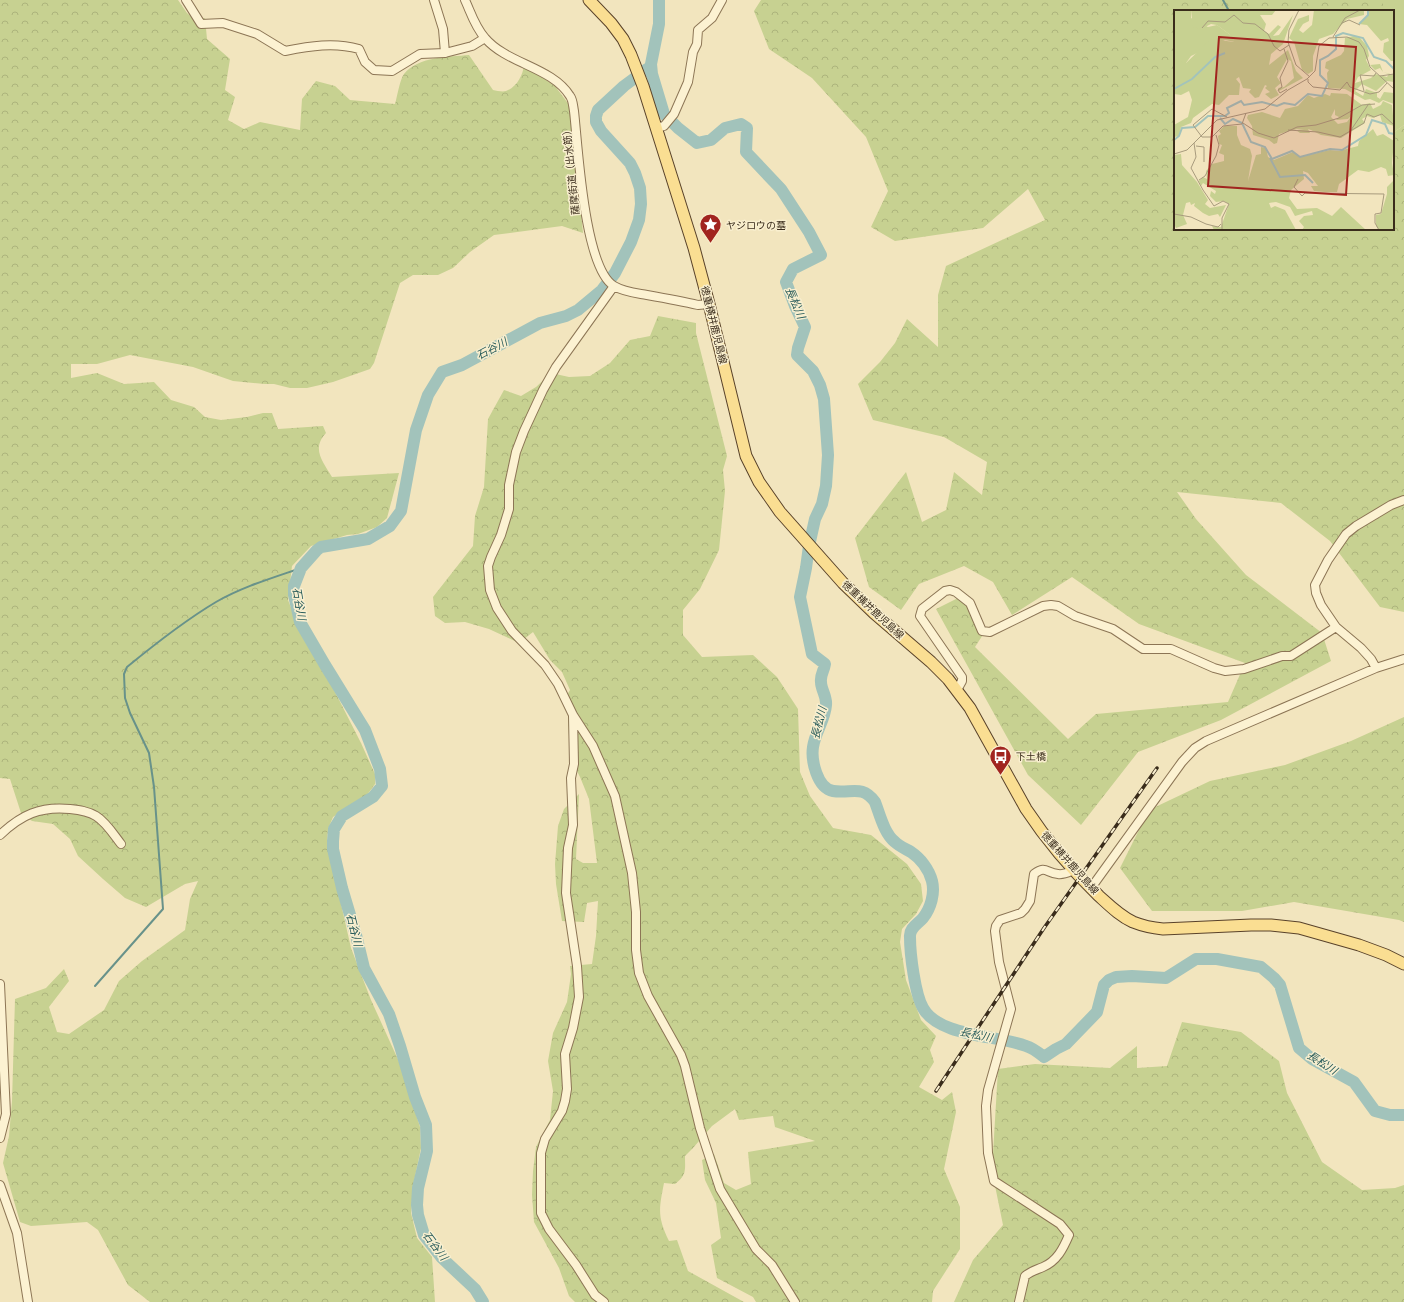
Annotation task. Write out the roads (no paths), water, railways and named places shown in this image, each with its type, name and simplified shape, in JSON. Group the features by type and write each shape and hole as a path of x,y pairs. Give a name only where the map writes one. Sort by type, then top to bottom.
{"main road":[{"name":"徳重横井鹿児島線","path":"589,0 612,23 623,39 643,86 664,123 746,456 759,482 780,512 843,583 874,613 948,678 970,708 1035,824 1091,888 1116,912 1132,922 1148,927 1163,929 1271,925 1299,928 1359,944 1404,964"}],"street":[{"path":"186,0 201,24 222,22 257,34 285,50 327,44 348,46 359,49 365,62 374,70 392,71 420,54 445,53 472,46 485,38"},
{"path":"434,0 442,29 445,53"},
{"name":"薩摩街道（出水筋）","path":"465,0 474,22 485,38 496,48 562,85 571,97 574,111 586,219 593,247 606,278 614,286 626,291 698,304 709,304"},
{"path":"664,123 674,114 688,82 693,52 697,44 698,30 712,18 722,0"},
{"path":"614,286 556,367 543,390 524,431 516,452 509,485 509,509 501,535 488,566 490,590 497,608 512,630 545,665 558,684 573,715 593,746 615,796 632,873 636,912 636,950 639,973 648,996 681,1055 700,1128 720,1189 756,1249 772,1265 795,1302"},
{"path":"1376,668 1371,659 1361,648 1336,627 1321,605 1315,585 1328,560 1346,534 1356,526 1391,505 1404,500"},
{"path":"957,690 962,681 962,677 920,616 922,608 945,591 950,590 956,592 970,603 982,631 990,632 1043,606 1051,604 1058,606 1075,616 1113,629 1143,649 1171,649 1225,671 1244,669 1282,656 1291,656 1336,627"},
{"path":"1091,888 1182,762 1195,748 1206,741 1376,668 1404,659"},
{"path":"573,715 574,764 571,778 573,825 568,848 566,893 577,966 579,997 573,1028 565,1054 567,1089 565,1101 562,1111 545,1139 541,1153 541,1213 549,1229 576,1265 595,1295 604,1302"},
{"path":"0,834 12,824 38,810 56,808 82,810 96,816 104,823 121,844"},
{"path":"1019,1302 1025,1276 1030,1271 1053,1261 1063,1250 1070,1235 1060,1224 994,1181 988,1153 986,1106 988,1090 1011,1009 999,962 995,932 996,926 1000,920 1021,913 1025,909 1030,901 1034,874 1039,870 1043,869 1060,874 1074,870"},
{"path":"0,984 6,1114 0,1138"},
{"path":"0,1185 17,1233 28,1302"}],"waterway":[{"name":"長松川","path":"659,0 659,24 651,64 652,74 664,114 678,128 697,143 711,140 725,128 741,124 747,128 746,152 781,189 809,232 821,255 793,269 786,282 805,327 797,355 813,371 820,385 824,399 828,455 826,486 822,504 815,519 800,597 812,654 825,664 821,680 826,705 824,716 814,742 813,759 816,773 827,789 839,792 861,791 870,796 875,802 883,824 891,838 898,845 918,857 929,872 933,886 932,900 926,914 912,929 910,934 914,974 920,1002 923,1008 931,1018 942,1025 970,1034 1014,1042 1033,1049 1044,1057 1066,1044 1097,1012 1104,985 1109,980 1116,977 1132,976 1166,978 1196,959 1217,959 1261,967 1280,985 1299,1048 1312,1059 1354,1082 1375,1111 1390,1115 1404,1115"},
{"path":"1223,0 1228,10"},
{"name":"石谷川","path":"483,1302 475,1289 442,1258 424,1235 418,1215 418,1188 427,1151 426,1125 415,1097 389,1014 364,968 333,849 334,829 342,816 373,797 382,786 380,769 365,730 300,622 294,595 294,586 301,568 321,547 368,539 390,526 401,511 416,430 428,395 442,372 462,365 540,323 566,316 578,310 602,290 615,273 631,242 639,220 641,204 640,188 630,163 601,131 596,122 596,116 598,110 624,86 647,69"},
{"path":"95,986 163,909 154,787 149,753 130,713 125,698 124,674 127,667 170,633 216,602 247,587 301,568"}],"railway":[{"path":"936,1091 1044,928 1157,768"}],"place":[{"name":"ヤジロウの墓","path":"711,244"},
{"name":"下土橋","path":"1001,776"}]}
